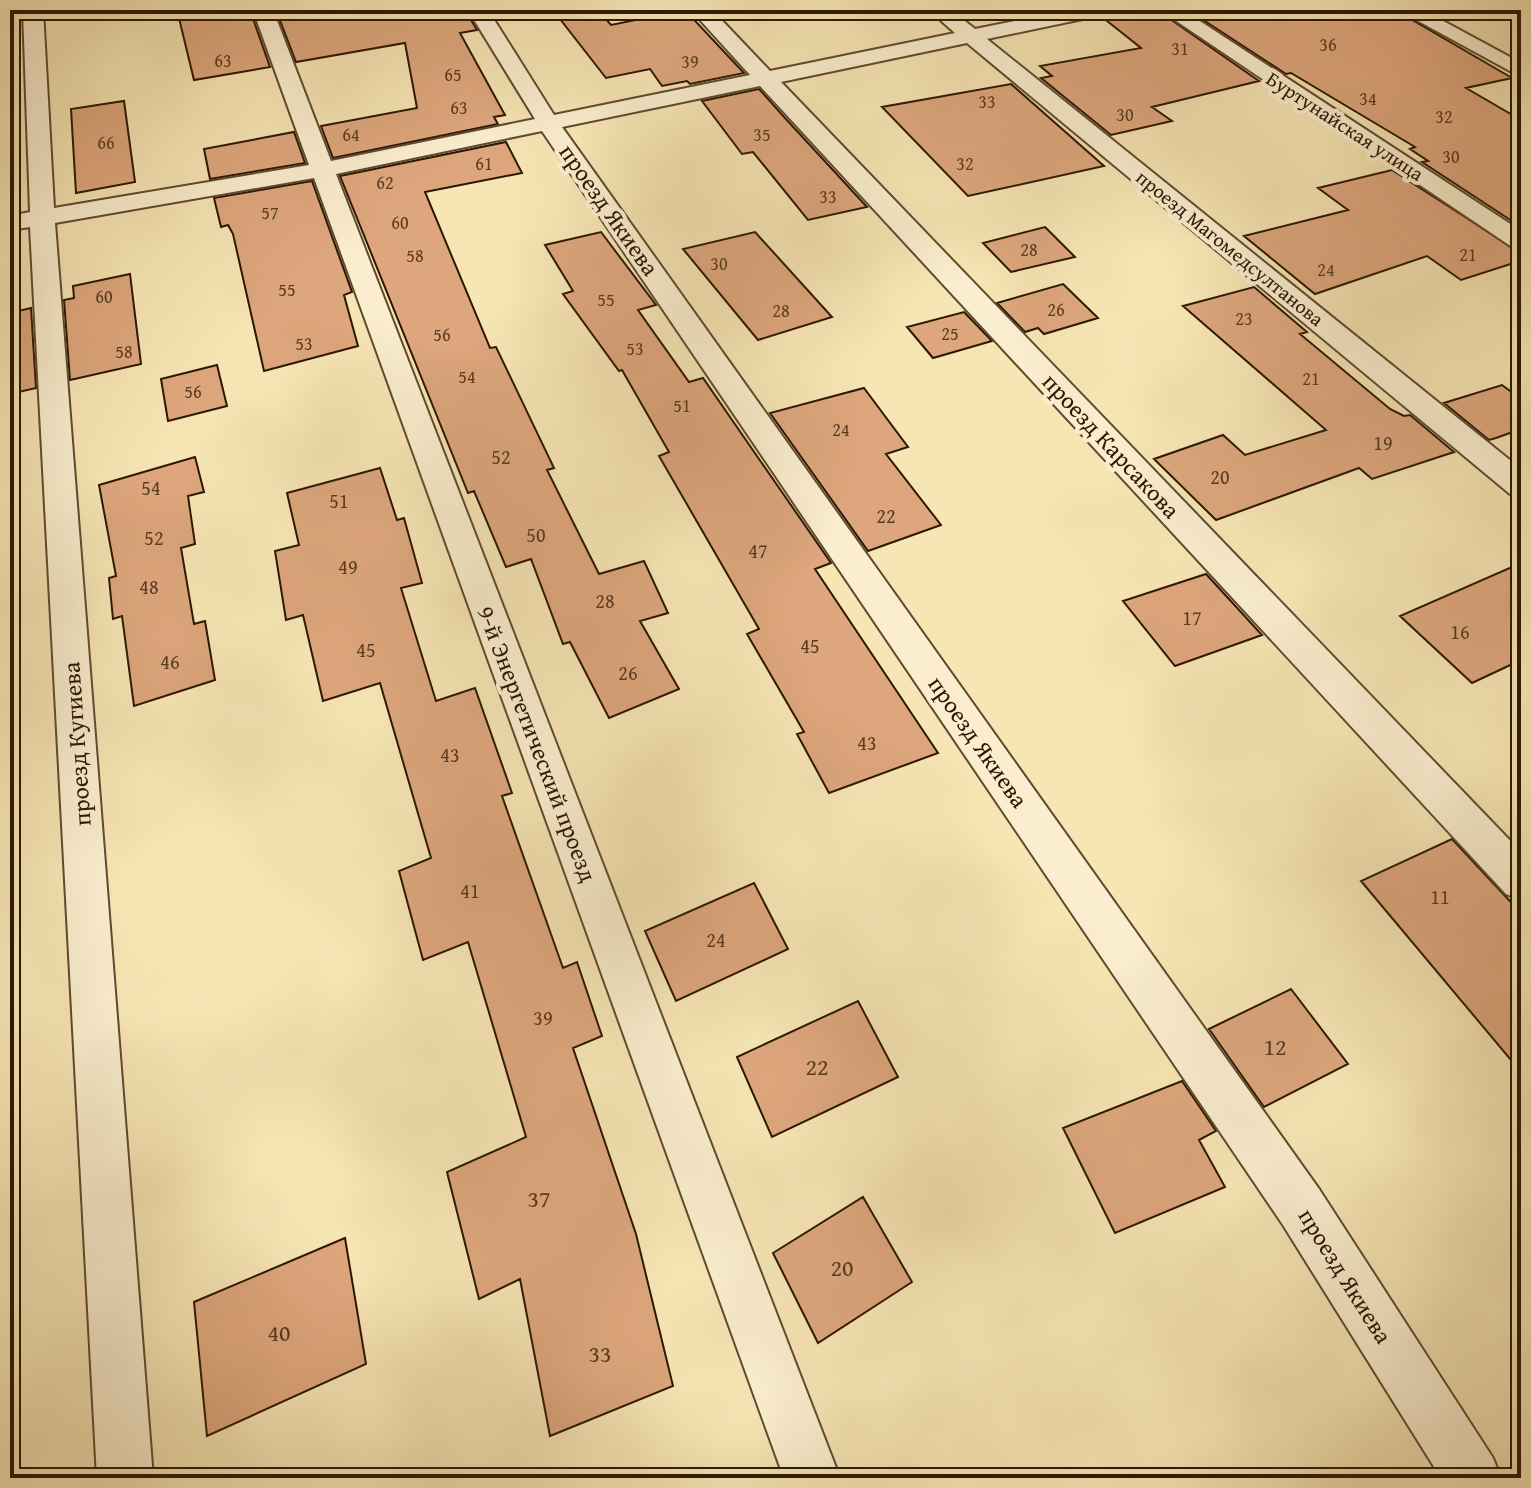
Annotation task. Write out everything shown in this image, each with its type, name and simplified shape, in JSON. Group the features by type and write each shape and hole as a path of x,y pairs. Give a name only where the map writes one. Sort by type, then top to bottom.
{"street":[{"name":"проезд Кугиева","path":"33,10 26,220 125,1478"},
{"name":"9-й Энергетический проезд","path":"263,10 812,1478"},
{"name":"проезд Якиева","path":"478,10 548,123 1301,1207 1473,1478"},
{"name":"проезд Карсакова","path":"701,10 1521,881"},
{"name":"проезд Магомедсултанова","path":"939,10 1521,486"},
{"path":"26,220 321,170 1097,10"},
{"name":"Буртунайская улица","path":"1170,10 1521,242"},
{"path":"1408,10 1521,71"}],"building":[{"path":"205,10 250,10 270,67 194,80 178,14"},
{"path":"276,10 465,10 477,30 460,33 505,115 494,117 498,124 333,158 321,126 417,108 405,43 296,62"},
{"path":"553,10 598,10 611,25 685,10 744,73 690,84 687,81 662,86 650,69 606,78"},
{"path":"1110,10 1157,10 1259,81 1152,107 1172,121 1111,135 1041,78 1052,76 1040,66 1141,48 1102,17"},
{"path":"1188,10 1395,10 1512,78 1466,88 1521,120 1521,227 1422,162 1428,161 1410,149 1415,147 1291,73 1286,74"},
{"path":"1011,84 1104,166 968,196 882,107"},
{"path":"759,89 867,207 808,220 753,152 742,154 702,101"},
{"path":"124,101 135,182 76,193 71,109"},
{"path":"294,132 305,163 210,179 204,149"},
{"path":"506,142 522,173 425,192 490,348 496,347 554,468 547,470 599,574 644,561 668,613 640,621 679,689 609,718 570,642 563,644 531,559 506,567 474,491 468,493 340,176"},
{"path":"1392,170 1521,253 1520,261 1461,280 1427,256 1315,294 1244,236 1348,210 1318,188"},
{"path":"312,181 352,292 344,295 358,346 264,371 233,234 228,225 221,227 214,198"},
{"path":"1045,227 1075,257 1011,272 983,243"},
{"path":"601,232 656,305 638,310 689,382 703,378 831,563 815,569 938,753 829,793 797,734 804,732 747,634 759,629 659,456 669,452 622,370 619,371 563,294 573,291 545,245"},
{"path":"755,232 832,317 758,340 683,249"},
{"path":"130,274 141,364 70,380 64,300 74,298 73,286"},
{"path":"1063,284 1098,318 1044,334 1038,328 1025,332 997,303"},
{"path":"1254,287 1307,332 1300,334 1390,409 1404,416 1410,415 1454,452 1372,479 1359,468 1216,520 1154,459 1223,435 1245,455 1326,430 1183,306"},
{"path":"31,308 36,388 10,394 10,313"},
{"path":"964,312 992,341 933,358 907,327"},
{"path":"217,365 227,406 168,421 161,379"},
{"path":"1502,385 1521,399 1521,429 1496,438 1489,440 1444,403"},
{"path":"864,388 908,447 886,454 941,525 868,551 770,413"},
{"path":"195,457 204,492 188,496 195,544 181,548 194,624 205,621 215,680 134,706 122,616 113,619 109,578 116,576 99,485"},
{"path":"380,468 397,520 404,518 422,583 401,588 436,701 475,688 512,793 502,796 563,968 577,962 602,1036 573,1048 636,1234 673,1386 550,1436 520,1279 479,1299 447,1172 526,1137 468,942 423,960 399,871 431,858 380,683 323,701 303,615 286,620 275,551 299,545 287,493"},
{"path":"1521,563 1521,660 1472,683 1400,616"},
{"path":"1206,574 1262,635 1175,666 1123,601"},
{"path":"1452,839 1521,913 1521,1072 1361,881"},
{"path":"754,883 788,949 676,1001 645,931"},
{"path":"1291,989 1348,1064 1264,1107 1209,1029"},
{"path":"858,1001 898,1077 772,1137 737,1057"},
{"path":"1182,1081 1216,1131 1199,1140 1225,1187 1115,1233 1063,1128"},
{"path":"863,1197 912,1282 818,1343 773,1253"},
{"path":"345,1238 366,1364 207,1436 194,1302"}]}
